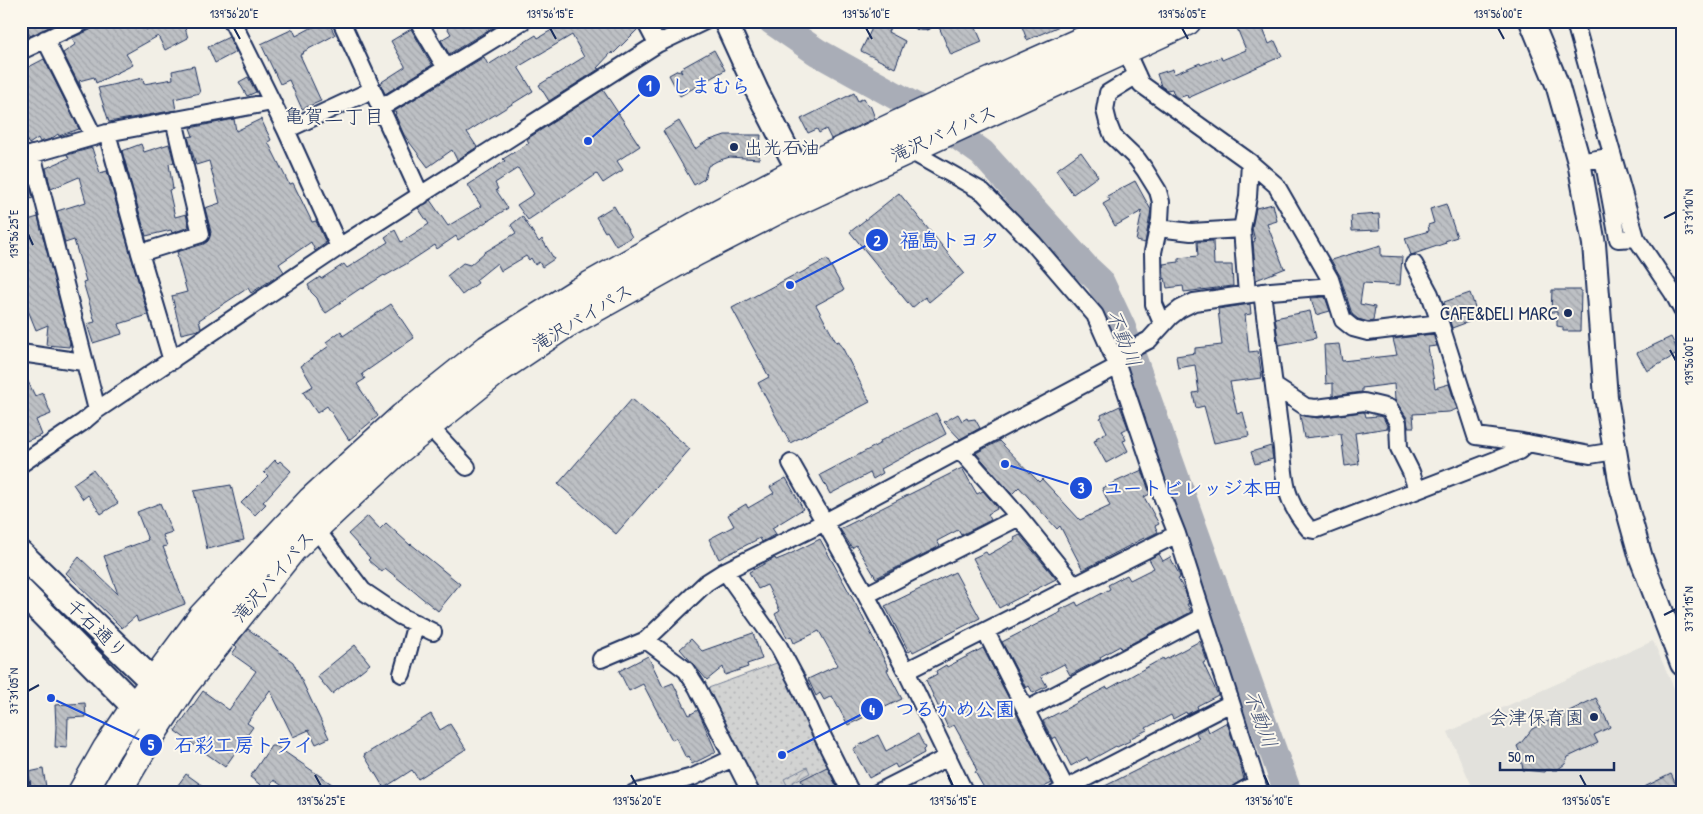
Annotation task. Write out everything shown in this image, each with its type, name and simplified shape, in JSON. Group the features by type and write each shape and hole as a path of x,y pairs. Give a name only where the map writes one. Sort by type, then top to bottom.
{"highway":[{"name":"滝沢バイパス","path":"910,138 970,91 1128,21"},
{"name":"滝沢バイパス","path":"82,793 107,749 136,706 203,616 311,501 436,389 488,349 579,292 707,220 910,138 985,114 1187,21"},
{"name":"滝沢バイパス","path":"116,793 173,701 292,549 399,449 497,370 564,325 695,252 804,182"}],"main road":[{"name":"千石通り","path":"21,554 173,701"},
{"name":"千石通り","path":"21,591 136,706 155,728"}],"street":[{"path":"21,51 85,21"},
{"path":"232,21 286,130 339,247"},
{"path":"341,21 421,196"},
{"path":"418,21 446,68"},
{"path":"381,108 523,21"},
{"path":"645,21 657,44"},
{"path":"21,464 83,422 97,410 339,247 657,44 705,21"},
{"path":"725,21 757,91 804,182"},
{"path":"1132,21 1127,48 1141,84 1250,162 1276,185 1332,286 1343,320 1353,328 1368,332 1440,323"},
{"path":"1530,21 1557,84 1579,162 1594,244 1606,397 1621,486 1641,558 1682,664"},
{"path":"1573,21 1636,238 1673,293 1682,310"},
{"path":"45,39 101,135 140,253 172,361"},
{"path":"1137,75 1108,93 1105,110 1113,136 1137,159 1158,191 1161,202 1153,252 1154,304 1162,324"},
{"path":"286,130 372,90"},
{"path":"97,410 27,156 101,135 272,102"},
{"path":"140,253 201,234 174,120"},
{"path":"910,138 983,192 1027,236 1095,314 1118,360 1158,486 1177,534 1232,702 1258,788 1239,793"},
{"path":"1579,162 1603,158 1618,239 1636,238"},
{"path":"1250,162 1248,197 1242,229 1274,386 1283,474 1292,506 1309,528 1314,530 1518,451 1528,443"},
{"path":"1158,228 1191,232 1242,229"},
{"path":"1414,264 1430,294 1476,436 1528,443 1590,455 1615,451"},
{"path":"601,658 646,640 706,583 725,571 825,522 960,450 1118,360 1149,340 1162,324 1180,309 1194,302 1255,293 1332,286"},
{"path":"21,353 83,362"},
{"path":"1274,386 1306,407 1316,408 1364,402 1389,408 1398,423 1399,448 1411,472 1417,490"},
{"path":"428,425 466,467"},
{"path":"960,450 1019,517 1074,586"},
{"path":"791,463 866,595 906,671 965,793"},
{"path":"866,595 1019,517"},
{"path":"315,528 363,591 400,616 434,632"},
{"path":"906,671 1177,534"},
{"path":"725,571 779,647 850,793"},
{"path":"1026,710 1203,617"},
{"path":"402,674 416,624"},
{"path":"986,632 1026,710 1063,791 1232,702"},
{"path":"646,640 686,670 750,793"},
{"path":"877,793 948,756"},
{"path":"634,793 693,777 733,758"},
{"path":"21,786 22,793"}],"shaded area":[{"path":"1653,641 1682,706 1682,793 1475,793 1448,732"},
{"path":"782,661 847,793 754,793 703,690"},
{"path":"807,767 810,773 793,782 798,793 791,793 790,790 793,788 791,786 788,787 784,779"}],"building":[{"path":"23,21 61,21 30,36"},
{"path":"95,21 142,21 146,30 163,21 183,21 188,38 165,50 158,36 126,54 133,65 96,83 94,77 79,81 81,88 63,53 76,44 72,38 90,30"},
{"path":"324,21 328,21 335,35 300,55 321,101 302,109 289,80 280,84 261,44 293,29 296,36"},
{"path":"443,21 503,21 449,54 441,40 451,34"},
{"path":"567,21 630,21 638,29 613,54 612,52 597,68 599,69 549,101 539,85 584,57 572,35 518,67 533,91 467,132 477,147 457,160 452,150 428,167 404,135 395,111 484,57 488,65 536,35 538,38"},
{"path":"879,21 893,21 888,32 905,41 895,68 861,51 873,26"},
{"path":"953,21 973,21 982,42 951,55 939,27"},
{"path":"1020,21 1071,21 1027,40"},
{"path":"1234,21 1260,21 1269,44 1275,41 1282,56 1188,98 1187,95 1178,98 1174,95 1172,89 1167,90 1161,86 1157,74 1173,69 1174,74 1200,63 1201,65 1221,57 1222,60 1246,50"},
{"path":"411,29 432,65 385,94 380,83 405,67 391,41"},
{"path":"229,37 236,52 215,63 208,47"},
{"path":"714,50 725,70 680,96 669,75 678,70 682,73 680,69"},
{"path":"44,59 79,129 59,136 58,134 51,139 40,142 38,138 29,144 21,131 21,71"},
{"path":"194,66 200,93 174,99 176,110 109,122 98,88 143,78 144,84 173,79 172,71"},
{"path":"248,77 256,92 247,96 239,82"},
{"path":"603,90 640,146 617,161 623,170 603,183 597,174 528,220 517,205 534,194 518,168 495,183 498,189 496,190 508,208 458,240 456,236 437,249 435,245 406,264 361,288 326,313 321,307 308,285 344,264 347,268 388,242 385,237 395,230 401,242 429,224 418,208 430,200 448,226 481,206 468,185 505,161 503,159 529,143 527,139"},
{"path":"854,93 858,101 864,98 868,106 870,105 875,118 831,139 826,129 819,133 817,129 808,133 801,119"},
{"path":"234,119 236,131 261,119 271,140 268,142 289,184 293,183 312,222 316,221 326,243 315,251 311,242 279,264 284,272 251,293 248,288 199,320 201,328 198,330 181,334 172,296 187,292 177,252 208,241 211,232 205,208 220,203 209,161 196,165 188,137 193,136 190,128"},
{"path":"679,121 695,149 707,141 725,135 761,135 759,159 730,157 717,161 708,166 704,179 694,185 663,131"},
{"path":"141,144 144,152 169,144 174,162 169,164 173,189 169,190 175,217 186,214 189,227 172,233 171,230 146,236 122,151"},
{"path":"92,148 100,173 107,171 148,315 119,324 122,334 93,343 87,324 95,322 83,282 86,281 74,240 65,243 57,211 86,202 79,177 51,189 46,168 69,158 67,155"},
{"path":"1081,152 1098,176 1073,194 1056,170"},
{"path":"28,177 33,198 21,203 21,179"},
{"path":"1135,181 1151,210 1145,243 1136,241 1142,211 1115,226 1103,204 1110,200 1107,196"},
{"path":"899,193 964,273 929,302 925,297 912,308 850,232"},
{"path":"1273,204 1277,221 1267,224 1284,268 1286,268 1256,280 1253,242 1255,241 1252,228 1256,208"},
{"path":"1446,204 1457,237 1445,241 1446,243 1411,255 1405,238 1429,231 1428,225 1434,223 1430,209"},
{"path":"614,206 632,237 616,246 596,217"},
{"path":"1379,214 1380,230 1352,231 1351,216"},
{"path":"522,216 539,242 542,239 554,259 542,267 539,262 535,265 531,258 529,260 526,256 501,271 497,263 476,280 478,283 462,295 447,276 463,263 470,265 485,252 516,233 511,225"},
{"path":"38,217 70,342 69,347 46,345 48,325 36,330 21,293 21,222"},
{"path":"1213,241 1214,265 1232,265 1233,286 1184,292 1183,286 1167,288 1163,264 1179,262 1179,258 1198,256 1197,242"},
{"path":"1381,245 1381,256 1402,257 1400,285 1363,283 1360,304 1375,307 1373,321 1369,322 1358,319 1352,314 1340,276 1331,260"},
{"path":"827,259 844,290 816,305 836,342 839,341 870,402 790,443 758,383 769,377 732,308"},
{"path":"1552,290 1581,290 1580,331 1563,331 1563,327 1557,326 1557,312 1551,312"},
{"path":"1470,293 1479,318 1452,328 1444,302"},
{"path":"1325,297 1330,311 1316,315 1311,298"},
{"path":"391,304 414,338 362,374 365,379 357,384 378,416 349,440 327,406 317,413 303,392 313,386 301,366 329,346 326,342 341,331 343,336"},
{"path":"1250,304 1251,314 1245,315 1249,352 1258,351 1262,378 1230,382 1237,414 1243,412 1249,436 1214,443 1204,406 1196,408 1193,393 1199,392 1195,365 1178,368 1176,356 1195,353 1195,348 1222,345 1218,309"},
{"path":"1310,311 1316,338 1279,345 1275,318"},
{"path":"1433,334 1437,346 1428,347 1435,388 1449,384 1457,409 1449,412 1413,414 1414,427 1408,427 1407,418 1395,400 1394,384 1362,388 1362,392 1333,396 1333,383 1326,384 1324,345 1339,344 1342,361 1397,355 1393,339"},
{"path":"1671,337 1679,353 1647,371 1637,353"},
{"path":"21,367 35,396 43,393 51,414 36,420 42,435 21,443 21,429 26,427 21,415"},
{"path":"632,399 690,449 616,534 558,484"},
{"path":"1120,406 1128,428 1122,431 1126,440 1123,441 1128,451 1106,463 1094,441 1107,432 1100,418 1102,417 1101,415"},
{"path":"1363,412 1366,417 1383,417 1388,428 1355,433 1359,464 1345,466 1341,434 1304,438 1300,415 1317,418"},
{"path":"936,413 946,434 881,469 883,473 873,479 870,473 830,494 820,475 881,443 880,441"},
{"path":"958,414 962,421 967,418 968,420 975,419 980,428 960,439 944,422"},
{"path":"999,441 1039,482 1042,479 1080,520 1110,506 1102,488 1142,470 1150,494 1144,497 1159,524 1155,526 1158,532 1083,570 1060,526 1057,529 1019,487 1012,494 976,453"},
{"path":"1271,446 1273,459 1255,464 1251,452"},
{"path":"275,460 278,463 280,461 291,471 263,502 266,504 255,515 241,503 268,476 264,472"},
{"path":"962,468 977,494 983,491 996,506 997,509 988,514 991,520 961,535 958,530 937,541 940,546 876,578 856,545 852,548 840,529"},
{"path":"93,470 118,503 101,514 88,495 83,499 73,484"},
{"path":"786,478 803,509 772,528 776,534 762,542 760,538 719,559 709,539 734,526 728,515 746,504 748,508 774,493 770,487"},
{"path":"231,485 244,540 207,549 194,491"},
{"path":"160,503 172,532 163,535 167,546 163,547 185,604 138,622 136,616 122,628 66,573 79,557 118,594 104,556 148,540 137,512"},
{"path":"368,516 380,529 386,523 410,545 460,584 438,611 385,568 382,572 368,560 370,558 348,534"},
{"path":"1020,535 1056,579 999,608 973,558 986,552 988,555 1015,540 1014,538"},
{"path":"820,539 860,612 902,699 848,725 832,696 824,700 820,693 816,696 808,679 838,665 819,631 794,643 791,636 787,638 775,614 780,611 767,585 758,589 749,572 775,558 776,560 786,556"},
{"path":"1159,554 1163,561 1170,557 1179,574 1180,578 1178,579 1185,591 1189,604 1187,604 1191,612 1121,649 1120,646 1100,657 1101,659 1070,675 1064,664 1041,676 1047,686 1033,693 1029,686 1026,688 1002,642 1061,612 1060,610 1076,602 1078,606 1110,589 1108,585 1127,575 1130,580 1154,568 1149,559"},
{"path":"955,572 980,618 913,652 912,650 909,652 885,606"},
{"path":"248,629 293,662 329,738 316,744 309,730 293,737 270,690 247,723 253,727 225,767 175,731 203,691 229,710 256,671 232,654 237,647 235,645"},
{"path":"753,633 762,659 747,664 748,667 725,675 723,667 707,680 680,649 691,639 702,651"},
{"path":"1200,641 1207,661 1203,663 1218,695 1197,706 1198,709 1187,714 1186,712 1173,719 1171,715 1146,728 1147,730 1129,739 1130,741 1116,746 1089,761 1087,757 1071,766 1056,737 1052,739 1043,721 1107,687 1108,689 1163,658 1164,660"},
{"path":"355,645 370,664 332,694 317,676"},
{"path":"983,648 1052,783 1032,793 987,793 975,772 977,771 975,763 954,725 948,728 926,680 937,674 936,671 946,665 947,667"},
{"path":"648,656 663,687 673,683 689,715 698,710 716,752 692,764 689,757 686,758 676,738 672,740 643,684 629,691 619,671"},
{"path":"1596,698 1610,727 1594,735 1598,743 1568,757 1565,764 1557,770 1545,770 1544,772 1523,770 1517,746 1532,729"},
{"path":"85,703 86,717 68,718 67,748 55,747 55,705"},
{"path":"431,714 440,730 450,724 466,749 418,779 412,770 384,788 364,755"},
{"path":"1227,722 1244,779 1231,787 1218,793 1091,793 1199,739 1196,733 1207,727 1209,732"},
{"path":"918,734 925,748 923,750 924,753 897,768 895,764 869,778 853,749 878,735 886,751"},
{"path":"271,746 276,746 345,793 292,793 274,780 267,790 250,777"},
{"path":"827,767 840,793 808,793 801,780"},
{"path":"43,769 47,793 32,793 29,772"},
{"path":"186,774 213,793 189,793 178,785"},
{"path":"1671,774 1680,793 1632,793"}],"waterway":[{"name":"不動川","path":"772,21 817,52 923,111 982,153 1085,267 1100,281 1122,328 1288,793"}],"place":[{"name":"しまむら","path":"588,141"},
{"name":"出光石油","path":"734,147"},
{"name":"福島トヨタ","path":"790,285"},
{"name":"CAFE&DELI MARC","path":"1568,313"},
{"name":"ユートビレッジ本田","path":"1005,464"},
{"name":"石彩工房トライ","path":"51,698"},
{"name":"会津保育園","path":"1594,717"},
{"name":"つるかめ公園","path":"782,755"}],"district":[{"name":"亀賀二丁目","path":"334,116"}]}
